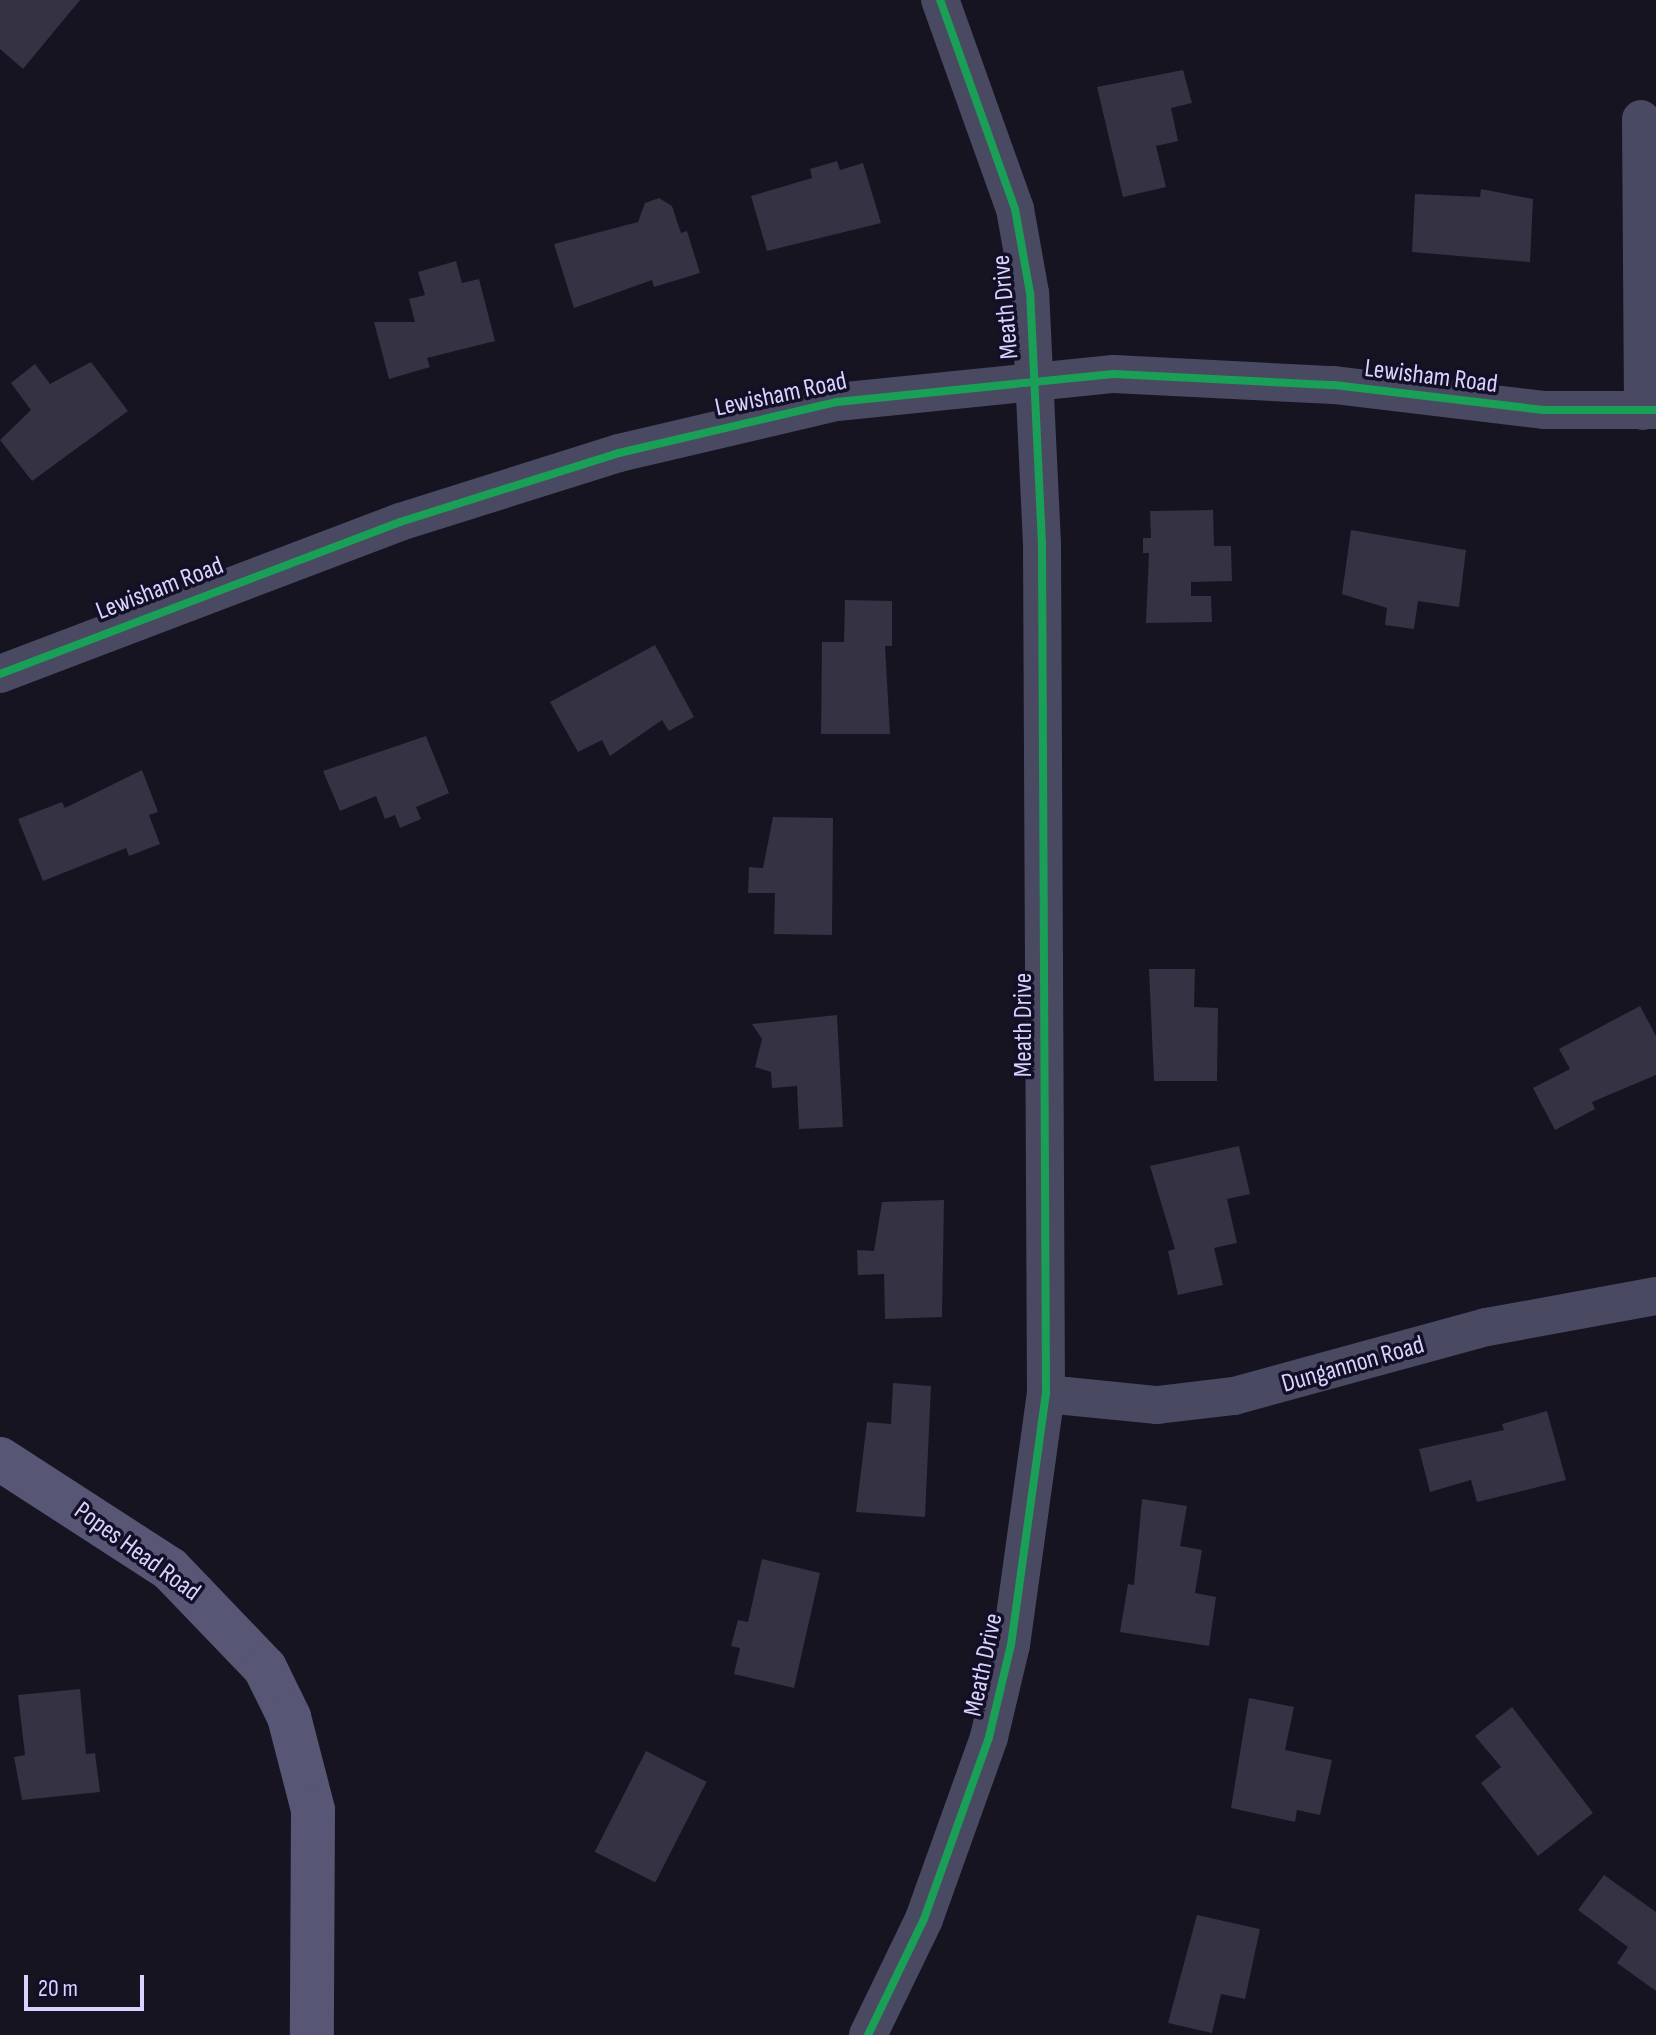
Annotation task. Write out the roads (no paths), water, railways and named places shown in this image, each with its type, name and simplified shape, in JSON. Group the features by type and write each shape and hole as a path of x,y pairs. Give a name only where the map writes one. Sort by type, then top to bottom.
{"street":[{"name":"Meath Drive","path":"868,2035 924,1919 989,1737 1011,1645 1046,1394 1042,544 1031,380 1030,293 1015,209 940,0"},
{"path":"1641,119 1649,411"},
{"name":"Lewisham Road","path":"0,674 227,584 619,453 837,402 1031,380 1240,378 1544,410 1649,411"},
{"name":"Dungannon Road","path":"1046,1394 1157,1405 1234,1396 1487,1327 1655,1299"},
{"name":"Popes Head Road","path":"0,1459 170,1569 265,1668 293,1729 313,1810 312,2035"}]}
